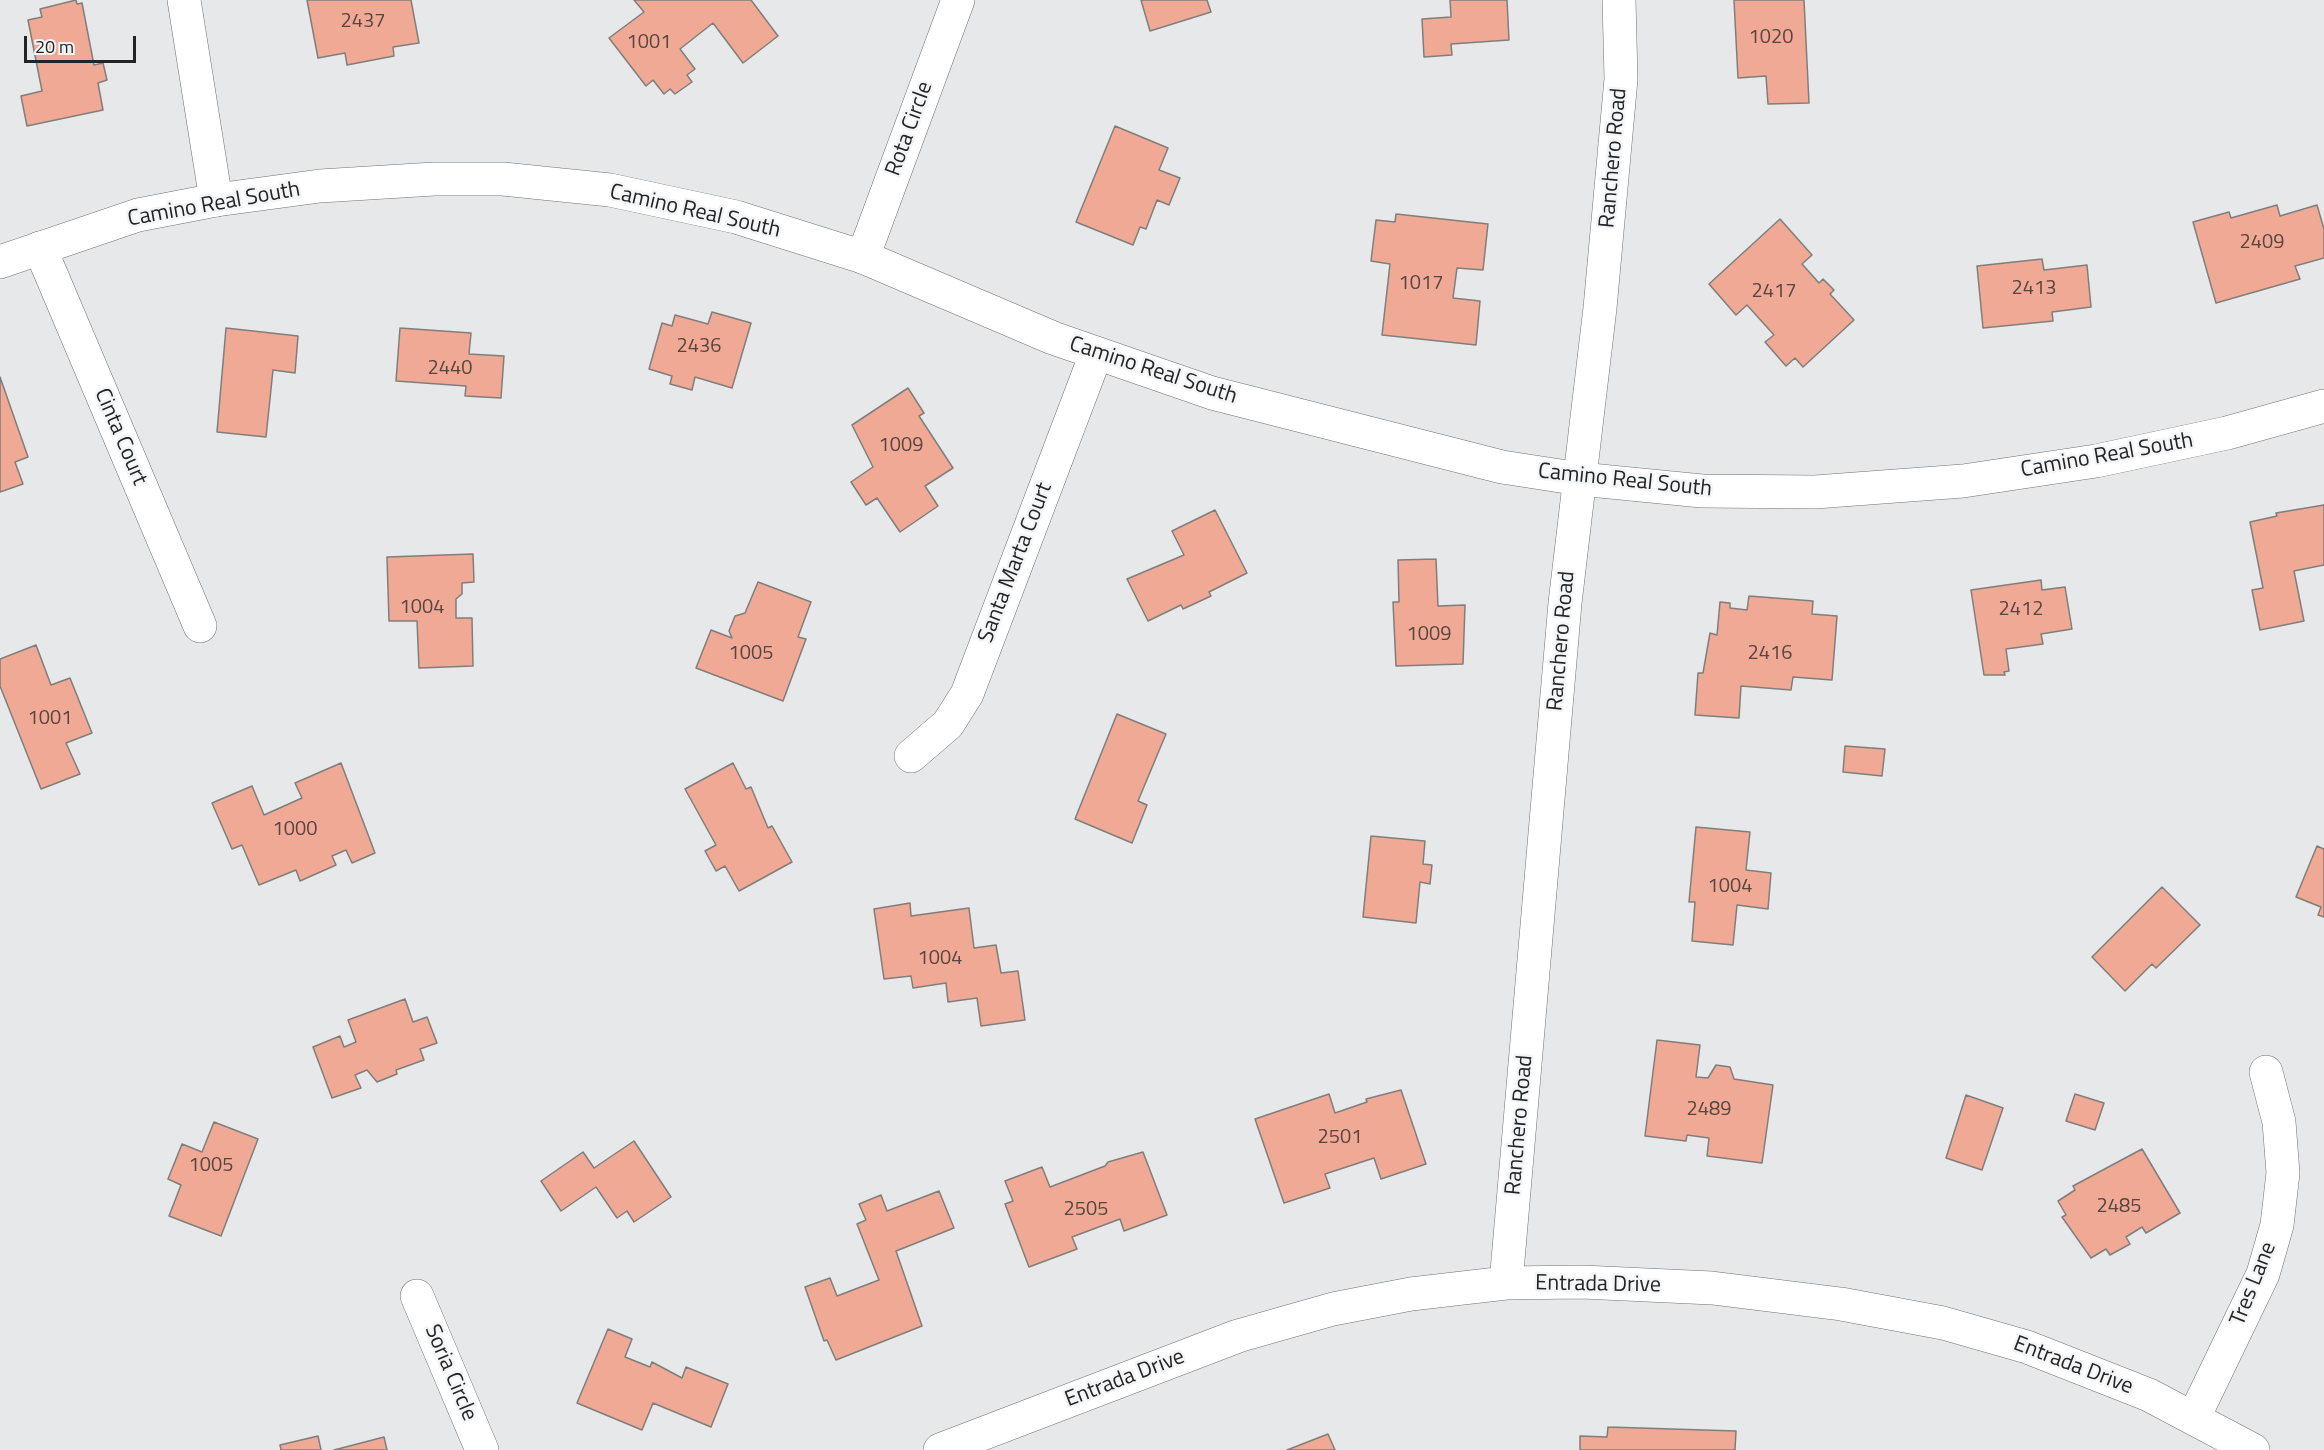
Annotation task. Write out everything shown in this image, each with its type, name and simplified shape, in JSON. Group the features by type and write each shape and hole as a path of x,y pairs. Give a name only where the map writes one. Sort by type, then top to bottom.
{"street":[{"path":"184,0 216,200"},
{"name":"Rota Circle","path":"863,257 958,0"},
{"name":"Ranchero Road","path":"1506,1283 1565,603 1600,308 1621,79 1619,0"},
{"name":"Camino Real South","path":"0,262 138,216 216,200 320,186 434,179 503,179 610,190 736,217 863,257 1096,354 1224,396 1502,466 1580,479 1702,491 1804,492 1963,481 2096,461 2227,433 2324,406"},
{"name":"Cinta Court","path":"40,248 200,626"},
{"name":"Santa Marta Court","path":"911,756 948,724 967,694 1096,354"},
{"name":"Tres Lane","path":"2194,1417 2263,1274 2277,1225 2283,1173 2279,1122 2266,1072"},
{"name":"Entrada Drive","path":"940,1450 1238,1336 1344,1307 1411,1294 1506,1283 1582,1282 1712,1288 1841,1304 1943,1323 2027,1347 2149,1395 2253,1450"},
{"name":"Soria Circle","path":"417,1296 482,1450"}],"building":[{"path":"76,0 77,4 82,3 94,65 103,63 107,80 98,83 103,110 27,126 21,96 42,91 28,20 42,17 40,9"},
{"path":"307,0 411,0 419,43 393,47 394,56 347,65 345,53 318,58"},
{"path":"634,0 751,0 778,36 743,63 713,23 680,49 695,69 687,75 692,82 675,94 670,89 664,94 653,80 646,86 609,38 644,12"},
{"path":"1141,0 1207,0 1211,12 1150,31"},
{"path":"1450,0 1507,0 1509,40 1451,44 1452,55 1424,57 1422,19 1451,17"},
{"path":"1734,0 1804,0 1809,103 1768,104 1766,76 1738,78"},
{"path":"1115,126 1168,148 1159,170 1180,178 1169,205 1157,200 1146,229 1140,227 1133,245 1076,222"},
{"path":"2277,205 2280,216 2317,205 2324,229 2324,258 2295,266 2300,279 2216,303 2193,222 2229,212 2231,218"},
{"path":"1396,214 1488,224 1483,270 1457,268 1453,298 1480,301 1476,345 1382,335 1390,264 1371,261 1376,220 1395,222"},
{"path":"1780,219 1812,255 1802,264 1819,283 1823,279 1834,290 1830,294 1854,320 1803,367 1795,358 1786,366 1765,342 1774,335 1747,305 1736,315 1709,284"},
{"path":"2042,259 2044,270 2087,265 2091,307 2052,312 2053,321 1983,328 1977,266"},
{"path":"712,312 751,323 732,388 695,377 692,390 670,384 672,376 649,369 662,323 672,326 675,315 708,324"},
{"path":"226,328 298,336 295,373 273,370 266,437 217,432"},
{"path":"400,328 471,333 469,354 504,356 501,398 465,396 466,386 396,381"},
{"path":"0,377 28,457 15,462 23,484 0,492"},
{"path":"908,388 924,413 919,416 953,468 925,486 938,506 900,532 877,498 866,505 851,482 873,467 852,425"},
{"path":"2324,505 2324,565 2294,571 2304,621 2260,630 2252,590 2263,588 2250,522 2277,516 2276,513"},
{"path":"1215,510 1247,573 1209,592 1211,596 1183,609 1181,605 1148,621 1127,579 1184,555 1172,531"},
{"path":"473,554 474,582 462,583 462,594 456,599 456,618 472,618 473,666 419,668 417,621 389,621 387,557"},
{"path":"1436,559 1438,606 1465,605 1463,664 1396,666 1393,602 1399,602 1398,560"},
{"path":"2041,580 2042,590 2065,587 2072,629 2041,634 2043,644 2006,649 2009,671 2004,672 2005,675 1984,675 1971,590"},
{"path":"758,582 811,602 798,637 806,639 783,701 696,668 711,630 732,638 729,631 735,616 745,613"},
{"path":"1749,596 1813,601 1812,614 1837,616 1832,680 1793,677 1791,690 1741,686 1739,718 1695,715 1698,673 1703,673 1710,633 1717,635 1720,602 1730,603 1730,608 1747,610"},
{"path":"36,645 51,685 70,678 92,733 66,743 80,774 41,789 0,686 0,659"},
{"path":"1117,714 1166,734 1138,801 1147,805 1132,843 1075,819"},
{"path":"1845,746 1885,749 1882,776 1843,772"},
{"path":"341,763 375,853 352,863 346,850 332,856 336,865 300,881 296,870 259,885 242,845 232,849 212,803 252,786 264,815 302,798 295,783"},
{"path":"733,763 746,789 751,787 768,828 772,826 792,862 739,891 725,866 716,871 705,851 716,845 685,789"},
{"path":"1696,827 1750,832 1746,870 1771,873 1768,909 1737,905 1733,945 1692,941 1695,902 1689,902"},
{"path":"1371,836 1425,841 1423,864 1432,865 1430,884 1420,882 1416,923 1363,917"},
{"path":"2317,846 2324,849 2324,917 2318,915 2321,907 2296,897"},
{"path":"2162,887 2200,925 2156,968 2152,964 2125,991 2092,957"},
{"path":"910,903 911,916 969,908 974,948 996,945 1001,973 1018,971 1025,1020 981,1026 977,998 948,1002 946,983 913,988 911,976 884,979 874,909"},
{"path":"405,999 413,1022 427,1017 437,1043 420,1049 424,1060 396,1070 397,1074 377,1082 367,1070 355,1075 361,1088 332,1098 313,1047 340,1036 344,1047 356,1042 348,1020"},
{"path":"1657,1040 1700,1045 1696,1077 1708,1078 1716,1065 1730,1067 1734,1079 1773,1085 1762,1163 1707,1156 1709,1138 1687,1135 1686,1141 1645,1136"},
{"path":"1401,1090 1426,1164 1381,1179 1374,1158 1325,1174 1330,1188 1284,1203 1255,1119 1329,1094 1335,1113 1367,1102 1366,1099"},
{"path":"2075,1094 2104,1103 2095,1130 2066,1121"},
{"path":"1966,1095 2003,1108 1982,1170 1946,1158"},
{"path":"214,1122 258,1139 221,1236 169,1216 181,1185 168,1179 182,1144 202,1152"},
{"path":"634,1141 671,1197 634,1222 627,1211 617,1218 596,1187 561,1211 541,1181 583,1152 594,1168"},
{"path":"2142,1149 2180,1213 2146,1233 2142,1227 2126,1237 2130,1244 2110,1255 2106,1249 2091,1258 2062,1217 2066,1215 2058,1201 2075,1190 2073,1186"},
{"path":"1143,1152 1167,1215 1124,1231 1120,1219 1072,1237 1077,1249 1029,1267 1005,1204 1013,1201 1005,1181 1042,1167 1050,1187 1105,1166 1108,1162"},
{"path":"939,1191 954,1228 896,1251 922,1326 836,1360 827,1340 824,1341 805,1287 830,1278 837,1296 879,1280 857,1224 866,1220 859,1204 881,1195 887,1211"},
{"path":"608,1329 632,1339 625,1357 650,1367 652,1362 682,1378 686,1367 728,1384 711,1427 653,1403 642,1430 577,1403"},
{"path":"1608,1427 1736,1431 1735,1450 1580,1450 1580,1436 1607,1437"},
{"path":"1328,1434 1335,1450 1287,1450"},
{"path":"318,1436 321,1450 281,1450 280,1445"},
{"path":"384,1437 387,1450 334,1450"}]}
